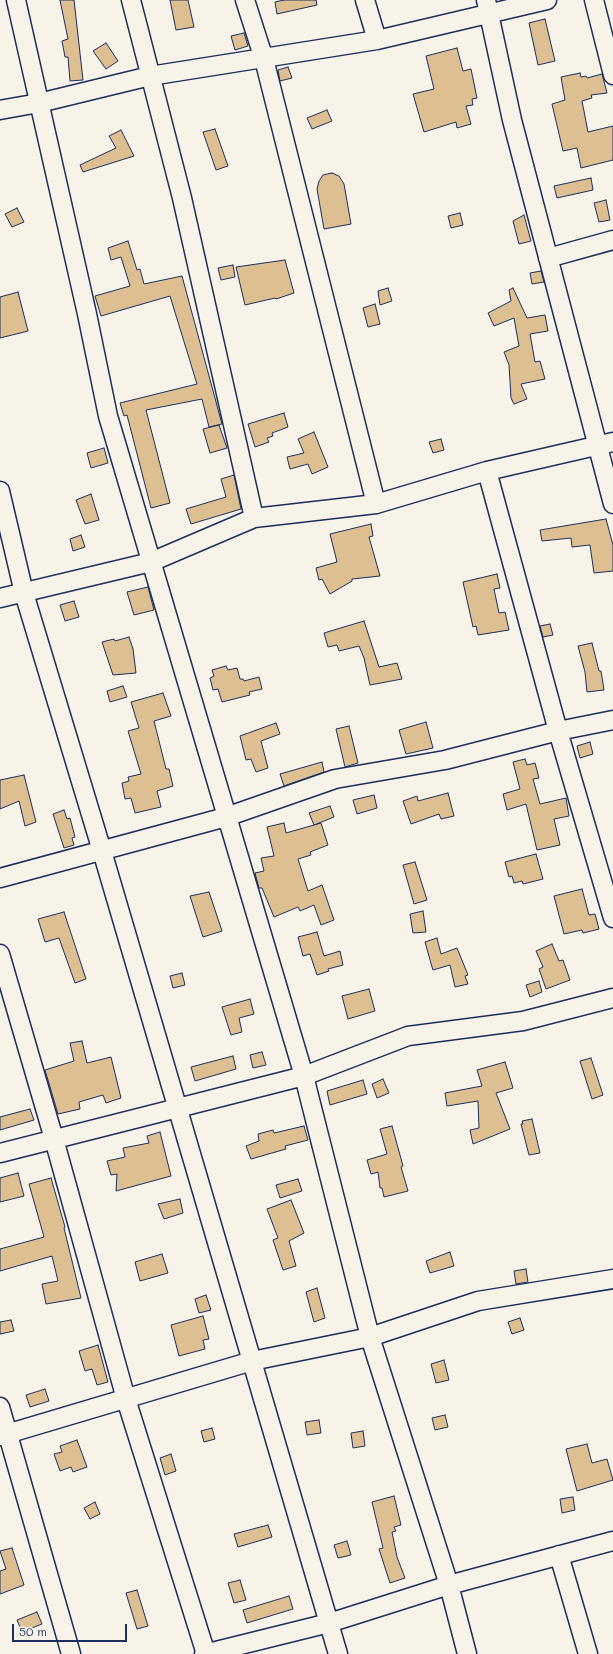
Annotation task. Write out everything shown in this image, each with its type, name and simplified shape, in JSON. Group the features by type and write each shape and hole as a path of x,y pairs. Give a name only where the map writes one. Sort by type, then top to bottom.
{"street":[{"path":"16,0 108,416 304,1076 370,1337 449,1585 467,1654"},
{"path":"131,0 182,198 254,518"},
{"path":"244,0 264,59 376,504"},
{"path":"365,0 378,40"},
{"path":"0,110 39,103 150,76 378,40 488,7 547,0"},
{"path":"594,0 613,75"},
{"path":"488,7 512,120 548,258 605,444 613,504"},
{"path":"548,258 613,240"},
{"path":"0,598 151,562 254,518 376,504 487,471 605,444"},
{"path":"487,471 558,731 613,918"},
{"path":"0,491 24,593 178,1107 338,1654"},
{"path":"0,878 226,816 335,779 445,760 558,731 613,720"},
{"path":"0,954 54,1139 126,1399 205,1654 329,1623 449,1585 559,1554 613,1541"},
{"path":"0,1153 304,1076 408,1036 523,1021 613,998"},
{"path":"3,1435 252,1361 370,1337 478,1301 613,1279"},
{"path":"0,1407 3,1435 71,1654"},
{"path":"559,1554 588,1654"}],"building":[{"path":"60,0 74,0 83,80 70,81 68,57 65,57 62,41 68,39"},
{"path":"170,0 188,0 194,27 176,30"},
{"path":"284,0 316,0 317,5 277,14 275,2"},
{"path":"545,19 555,61 538,65 529,23"},
{"path":"244,33 248,46 235,50 231,36"},
{"path":"106,43 118,61 106,69 93,51"},
{"path":"457,48 463,71 471,69 477,98 472,99 473,105 466,106 471,124 457,128 456,122 424,132 413,94 434,89 426,56"},
{"path":"288,67 292,78 280,81 278,70"},
{"path":"580,73 581,77 586,76 587,78 602,74 607,93 591,95 592,98 582,101 588,132 613,126 613,160 581,168 577,148 563,151 552,104 565,100 561,77"},
{"path":"327,110 332,121 312,129 307,118"},
{"path":"215,129 228,166 216,170 203,132"},
{"path":"121,130 134,156 83,172 80,165 116,148 109,136"},
{"path":"332,173 339,176 344,184 351,224 324,229 317,189 319,181 323,175"},
{"path":"591,178 593,190 557,198 554,186"},
{"path":"606,200 610,220 599,222 594,203"},
{"path":"17,208 24,222 12,227 5,214"},
{"path":"460,213 463,225 451,228 448,216"},
{"path":"524,215 531,241 519,244 513,221"},
{"path":"128,241 137,270 140,269 144,284 182,276 222,424 209,427 202,399 146,410 170,503 151,508 127,415 124,416 120,403 197,384 170,296 101,316 95,296 130,286 121,257 111,260 108,248"},
{"path":"285,260 294,293 276,299 245,305 236,267"},
{"path":"233,265 235,277 221,280 218,268"},
{"path":"541,271 544,282 532,284 530,273"},
{"path":"388,288 392,301 380,305 378,291"},
{"path":"513,288 527,318 545,315 548,331 530,334 535,362 540,361 545,379 521,384 527,399 514,404 511,398 509,365 504,352 519,346 514,318 494,326 488,313 511,301 509,290"},
{"path":"18,292 28,331 0,338 0,297"},
{"path":"375,304 380,324 368,327 363,308"},
{"path":"284,413 288,427 272,433 273,436 267,438 269,442 255,447 248,424"},
{"path":"219,425 227,448 210,453 203,429"},
{"path":"314,432 328,467 312,474 308,464 290,469 287,457 304,453 298,439"},
{"path":"441,439 444,450 433,453 429,442"},
{"path":"104,448 108,463 91,468 87,453"},
{"path":"234,475 241,509 191,524 186,509 226,497 221,479"},
{"path":"91,494 99,520 85,524 76,500"},
{"path":"606,519 613,545 613,571 594,573 590,545 572,547 571,538 542,541 540,530"},
{"path":"371,524 373,536 369,537 380,576 352,579 352,581 330,594 322,579 319,580 316,568 337,562 330,534"},
{"path":"81,535 85,547 73,551 70,539"},
{"path":"497,574 500,588 494,589 499,613 505,612 509,630 478,635 476,626 473,627 463,582"},
{"path":"148,587 154,610 134,615 127,592"},
{"path":"74,601 79,617 65,621 60,605"},
{"path":"364,621 379,667 397,663 402,679 370,685 364,658 359,646 339,651 337,645 328,647 324,633"},
{"path":"550,624 553,635 543,637 540,626"},
{"path":"129,637 133,649 136,673 113,675 102,642 114,639 115,641"},
{"path":"592,643 599,671 601,671 604,690 587,692 585,672 578,646"},
{"path":"226,666 228,670 237,668 240,679 243,679 244,681 259,677 262,689 249,692 250,695 222,702 218,689 213,690 210,678 214,676 212,670"},
{"path":"123,686 127,697 110,702 107,691"},
{"path":"163,693 171,716 154,721 166,769 169,769 173,786 157,791 161,807 135,813 131,798 125,799 122,783 129,781 128,777 141,774 128,731 139,728 131,702"},
{"path":"426,722 433,748 406,754 399,730"},
{"path":"276,723 280,734 261,741 268,768 256,772 251,759 246,760 240,736"},
{"path":"349,726 358,763 345,767 336,729"},
{"path":"590,742 593,754 580,758 577,746"},
{"path":"525,759 527,765 535,763 539,778 533,779 540,804 566,798 569,816 554,819 560,845 537,850 526,804 507,810 503,794 520,789 513,762"},
{"path":"322,762 324,772 284,786 280,774"},
{"path":"24,775 36,822 25,826 19,801 0,809 0,780"},
{"path":"448,793 454,816 441,819 439,814 411,824 403,801 417,796 418,801"},
{"path":"374,795 377,808 357,814 353,800"},
{"path":"330,806 334,817 314,825 309,813"},
{"path":"64,810 67,819 70,818 75,837 72,838 74,845 64,848 53,814"},
{"path":"284,823 286,833 321,823 328,845 310,852 311,855 298,859 308,891 322,885 334,920 321,925 314,905 300,911 298,907 274,917 262,888 259,888 255,873 264,871 261,858 274,856 267,827"},
{"path":"536,854 543,879 523,884 522,881 514,883 512,876 509,877 505,862"},
{"path":"415,862 427,900 414,904 403,865"},
{"path":"582,889 589,915 595,914 599,929 583,933 582,930 564,934 554,896"},
{"path":"209,892 222,931 203,937 190,896"},
{"path":"423,911 426,932 413,933 410,914"},
{"path":"64,912 86,979 75,983 59,938 45,942 38,919"},
{"path":"317,932 324,956 340,951 343,965 328,969 329,971 317,975 310,954 303,956 298,937"},
{"path":"437,938 441,954 457,948 468,975 465,976 468,984 455,987 450,965 433,970 425,942"},
{"path":"552,944 559,961 563,960 570,980 546,989 539,969 543,967 536,951"},
{"path":"182,973 185,985 173,988 170,976"},
{"path":"539,981 542,992 530,997 526,985"},
{"path":"369,989 375,1011 348,1019 342,996"},
{"path":"250,999 254,1014 239,1018 242,1032 231,1035 222,1007"},
{"path":"82,1041 87,1063 111,1057 121,1098 106,1103 103,1095 79,1102 80,1109 58,1114 45,1070 74,1061 70,1043"},
{"path":"262,1052 266,1065 253,1068 250,1055"},
{"path":"233,1056 236,1069 195,1081 191,1067"},
{"path":"591,1058 603,1095 592,1099 580,1061"},
{"path":"505,1062 513,1088 496,1093 510,1129 473,1144 470,1130 479,1128 478,1101 447,1106 445,1093 482,1086 477,1070"},
{"path":"383,1079 389,1093 377,1098 372,1084"},
{"path":"363,1080 367,1094 330,1105 327,1091"},
{"path":"30,1109 34,1120 0,1130 0,1117"},
{"path":"532,1119 540,1153 529,1155 521,1124 523,1124 522,1121"},
{"path":"304,1126 308,1140 285,1146 286,1149 251,1159 246,1146 259,1141 258,1134 273,1130 274,1133"},
{"path":"392,1126 408,1191 384,1197 382,1188 380,1188 378,1172 371,1174 367,1160 387,1154 380,1129"},
{"path":"160,1132 171,1176 116,1191 117,1174 111,1175 107,1161 125,1157 123,1148 149,1143 147,1136"},
{"path":"18,1173 24,1196 0,1202 0,1178"},
{"path":"51,1178 65,1227 81,1298 46,1304 42,1284 58,1281 52,1256 0,1271 0,1249 44,1237 29,1184"},
{"path":"298,1179 302,1191 280,1198 276,1185"},
{"path":"180,1199 183,1213 164,1219 158,1204"},
{"path":"291,1200 304,1233 289,1241 296,1266 283,1270 273,1240 278,1238 267,1209"},
{"path":"450,1252 454,1266 430,1273 426,1261"},
{"path":"162,1254 168,1273 140,1281 135,1262"},
{"path":"526,1269 528,1282 516,1284 514,1271"},
{"path":"317,1288 325,1318 314,1322 306,1292"},
{"path":"206,1295 211,1310 199,1313 195,1299"},
{"path":"203,1316 209,1339 203,1340 205,1349 179,1356 171,1325"},
{"path":"520,1318 524,1330 512,1334 508,1322"},
{"path":"11,1320 14,1331 0,1334 0,1322"},
{"path":"98,1345 108,1382 97,1385 92,1369 85,1371 79,1351"},
{"path":"444,1360 449,1380 436,1383 431,1364"},
{"path":"45,1389 49,1401 30,1407 26,1395"},
{"path":"445,1415 448,1427 435,1430 432,1418"},
{"path":"319,1420 321,1433 307,1435 305,1422"},
{"path":"212,1428 215,1439 204,1442 201,1431"},
{"path":"363,1431 365,1446 353,1448 351,1433"},
{"path":"77,1440 87,1467 73,1472 71,1467 60,1471 54,1454 62,1452 60,1446"},
{"path":"587,1444 592,1463 607,1459 613,1480 577,1491 566,1449"},
{"path":"171,1454 176,1471 165,1475 160,1458"},
{"path":"394,1496 401,1525 394,1527 396,1531 392,1532 397,1557 405,1578 390,1583 379,1549 383,1548 372,1502"},
{"path":"573,1497 575,1510 562,1513 560,1499"},
{"path":"95,1502 100,1514 90,1519 84,1508"},
{"path":"268,1525 272,1537 238,1547 234,1534"},
{"path":"347,1541 351,1555 338,1558 334,1545"},
{"path":"12,1548 24,1585 0,1594 0,1571 6,1569 0,1551"},
{"path":"240,1580 246,1600 234,1603 228,1583"},
{"path":"137,1590 148,1626 137,1629 126,1593"},
{"path":"289,1596 293,1609 247,1623 243,1610"},
{"path":"37,1612 42,1624 22,1632 17,1620"}]}
